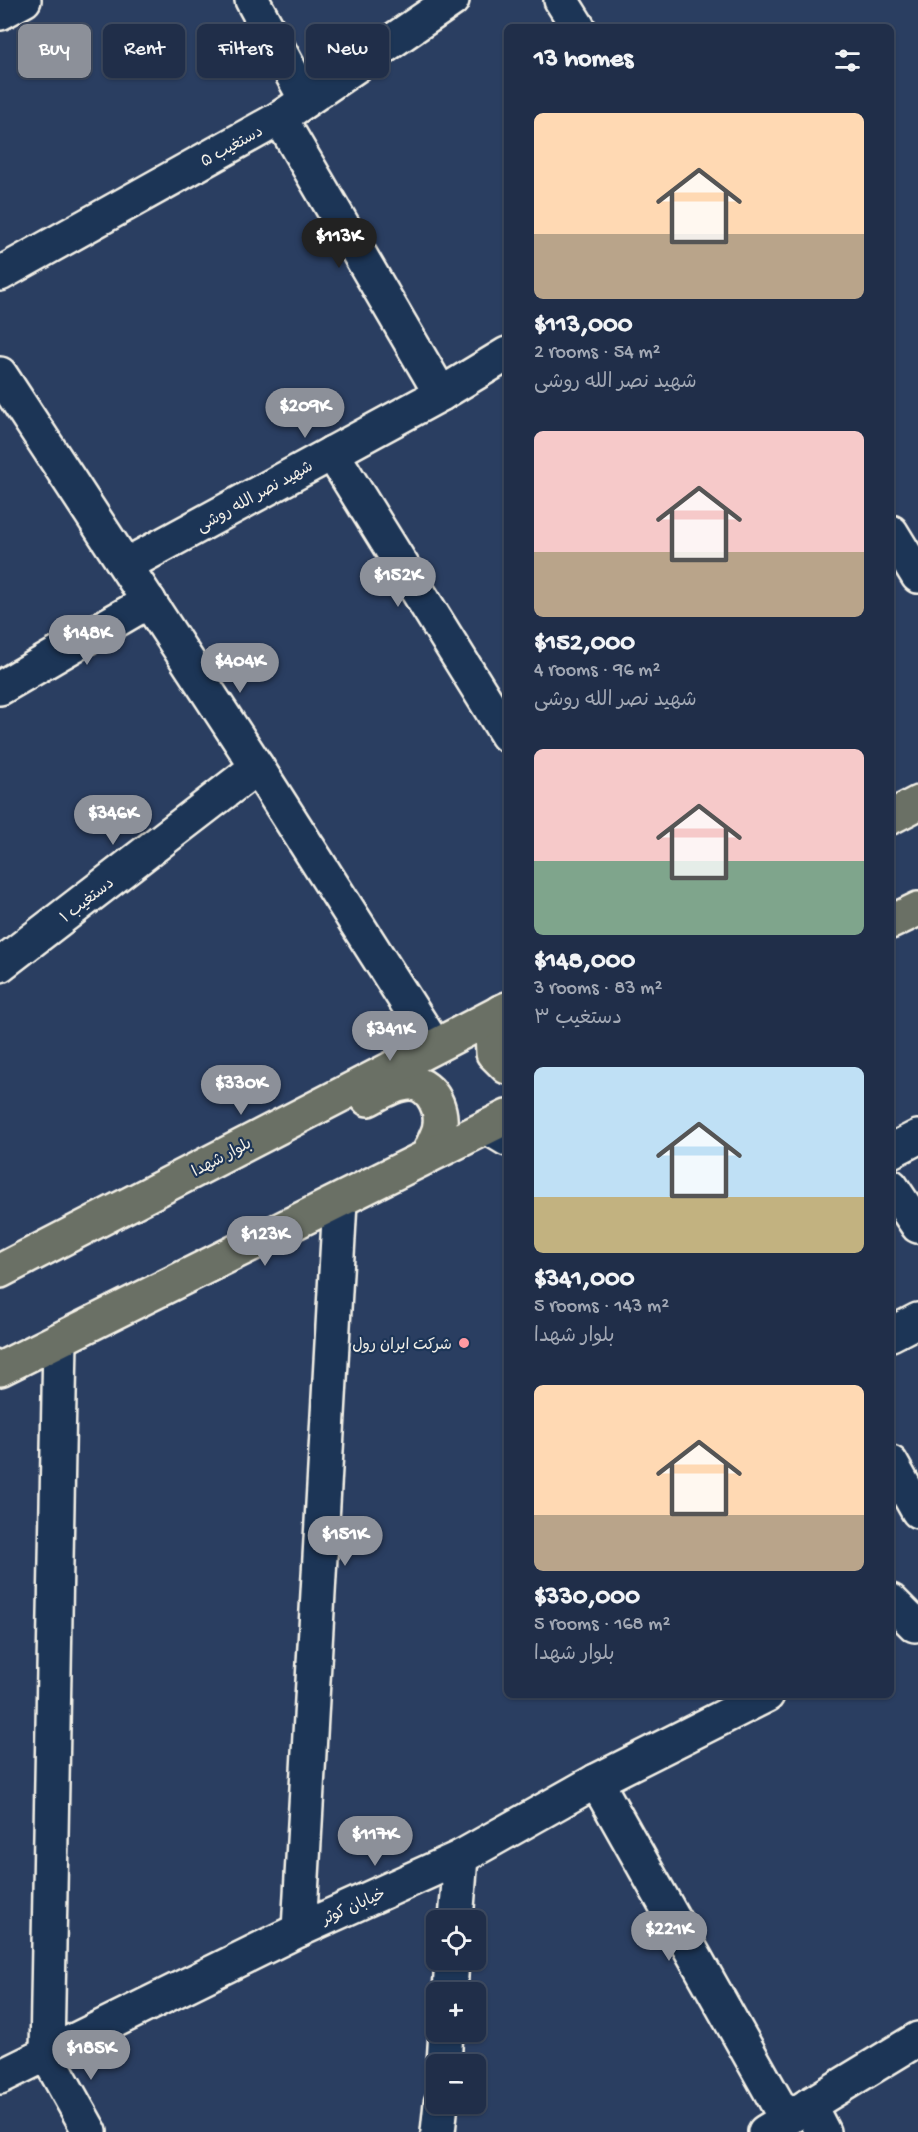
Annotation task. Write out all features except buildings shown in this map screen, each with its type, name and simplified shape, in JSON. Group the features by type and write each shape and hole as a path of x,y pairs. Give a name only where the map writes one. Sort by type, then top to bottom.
{"main road":[{"path":"894,815 918,803"},
{"path":"894,921 918,909"},
{"name":"بلوار شهدا","path":"0,1271 434,1045 504,1011"},
{"path":"504,1011 492,1034 493,1053 504,1063"},
{"path":"244,1144 311,1129 387,1089 413,1083 431,1093 440,1109 439,1129 428,1156"},
{"path":"0,1369 340,1202 428,1156 500,1128"}],"street":[{"path":"0,13 24,0"},
{"path":"252,0 293,108 441,394"},
{"name":"دستغیب ۵","path":"0,274 293,108 452,0"},
{"path":"561,0 576,24"},
{"name":"شهید نصر الله روشی","path":"126,565 441,394 504,356"},
{"path":"0,374 257,767 434,1045"},
{"path":"332,453 504,730"},
{"path":"894,537 918,576"},
{"path":"0,688 149,601"},
{"name":"دستغیب ۱","path":"0,965 257,767"},
{"path":"894,1149 918,1137"},
{"path":"894,1190 918,1226"},
{"path":"299,1930 340,1202"},
{"path":"894,1332 918,1320"},
{"path":"60,1340 47,2055 90,2132"},
{"path":"894,1468 918,1511"},
{"path":"894,1606 908,1628"},
{"name":"خیابان کوثر","path":"0,2077 299,1930 461,1857 596,1780 761,1698"},
{"path":"596,1780 796,2122 918,2039"},
{"path":"457,1910 461,1857"},
{"path":"438,2132 440,2114"}],"place":[{"name":"شرکت ایران رول","path":"464,1343"}]}
